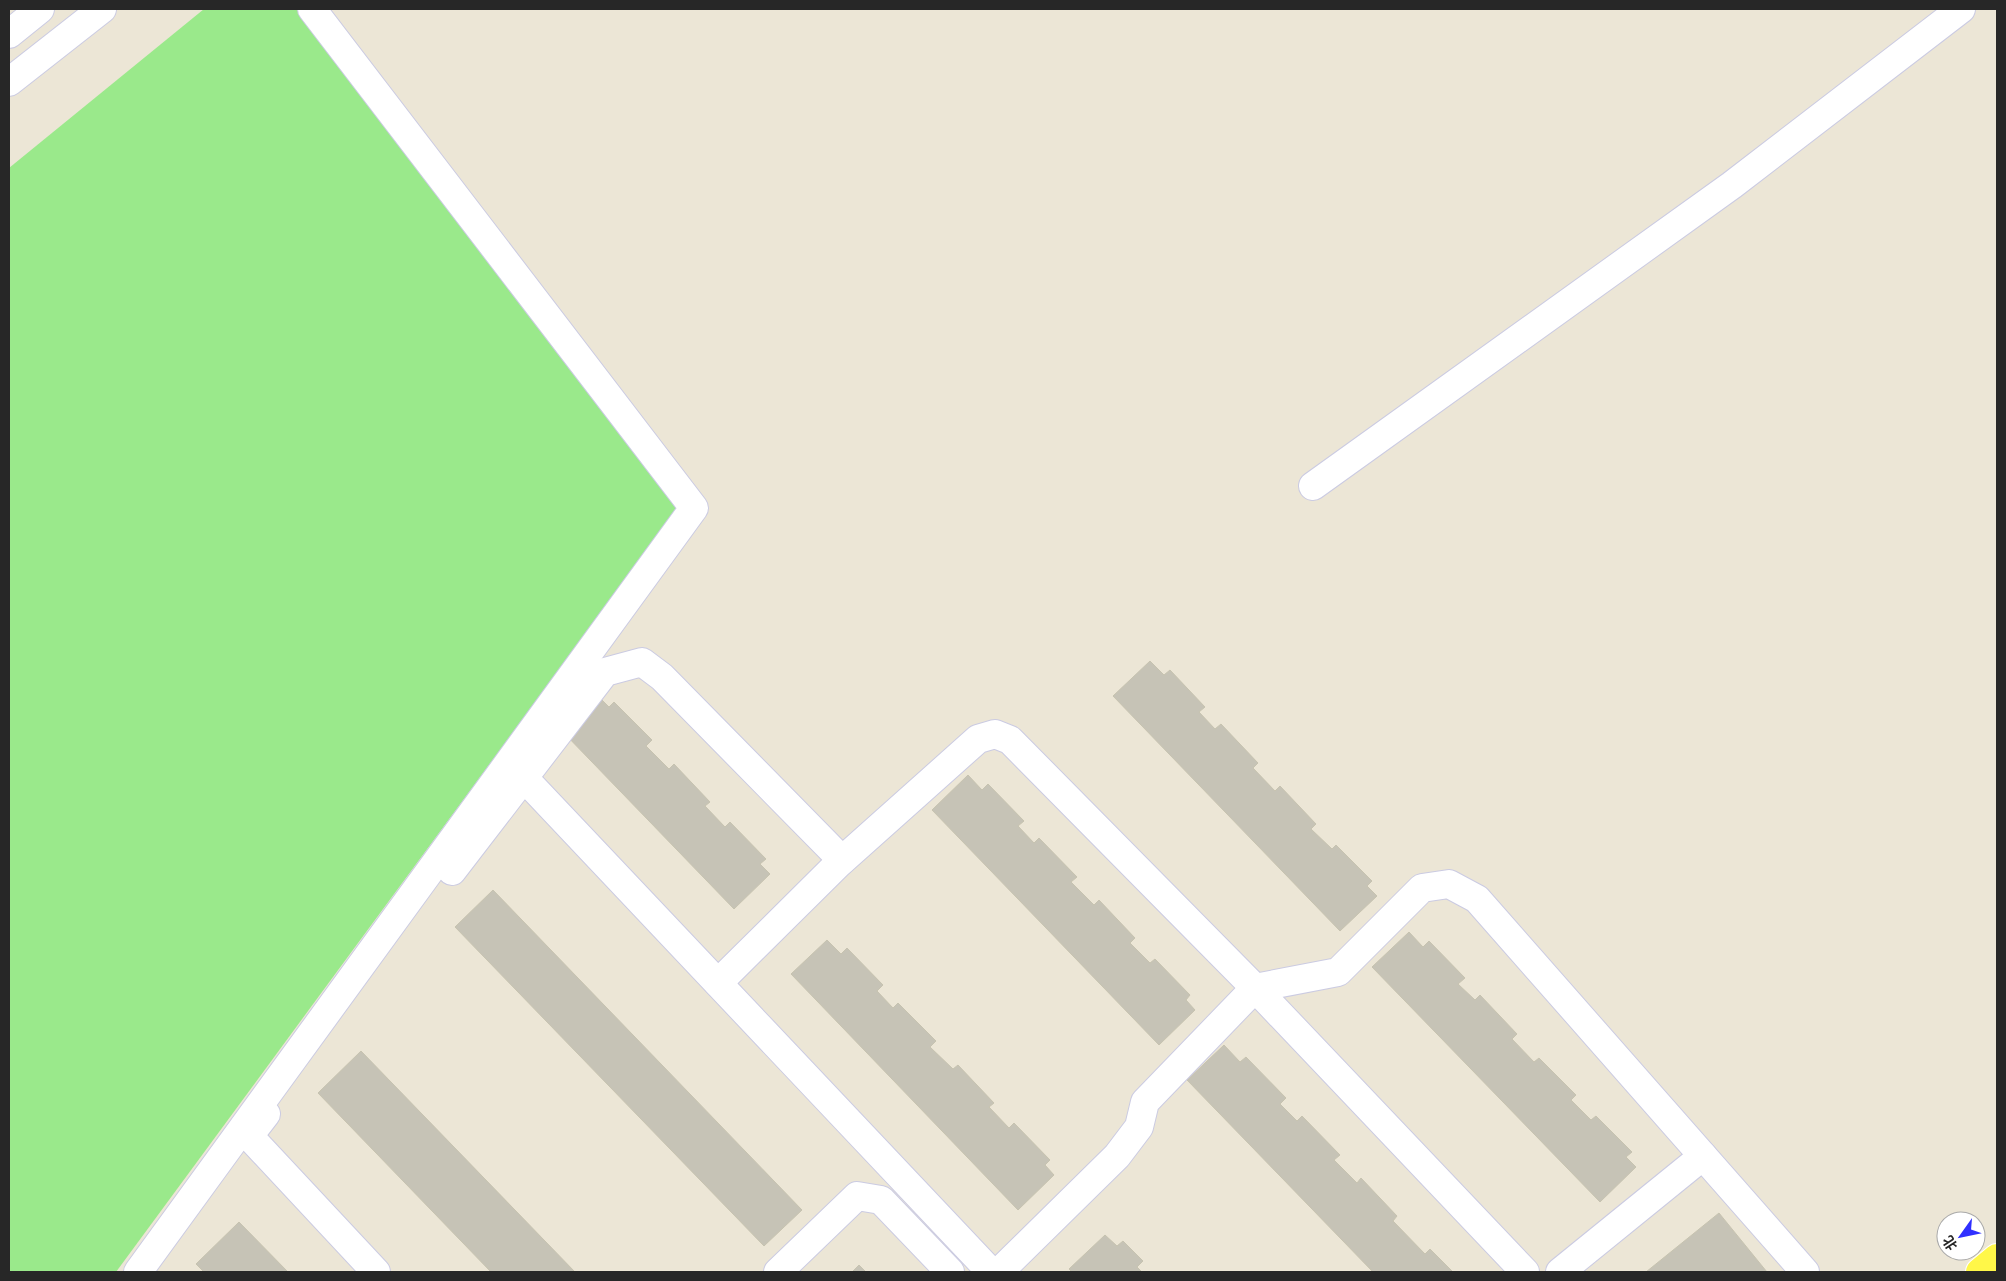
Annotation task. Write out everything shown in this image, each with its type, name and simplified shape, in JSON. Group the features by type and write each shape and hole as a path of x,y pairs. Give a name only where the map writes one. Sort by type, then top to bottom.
{"main road":[{"path":"1980,1272 1997,1258"}],"street":[{"path":"9,34 40,9"},
{"path":"9,82 102,9"},
{"path":"138,1272 694,508 312,9"},
{"path":"1313,486 1732,185 1961,9"},
{"path":"376,1272 249,1136 605,672 642,662 662,677 842,860"},
{"path":"718,983 842,860 978,739 995,734 1010,740 1255,988 1525,1272"},
{"path":"524,778 992,1272"},
{"path":"999,1272 1117,1156 1139,1127 1146,1102 1255,988 1338,972 1422,888 1449,884 1477,899 1805,1272"},
{"path":"1560,1272 1703,1156"},
{"path":"778,1272 857,1196 881,1200 950,1272"}],"green space":[{"path":"204,9 296,9 678,508 116,1272 9,1272 9,168"}],"building":[{"path":"1150,661 1164,675 1170,670 1205,707 1199,712 1215,729 1221,724 1258,763 1253,768 1275,791 1280,786 1316,824 1311,829 1332,849 1336,845 1372,881 1367,886 1377,896 1340,931 1113,696"},
{"path":"599,697 609,707 614,702 652,740 646,746 669,769 674,764 710,802 705,806 725,827 730,822 766,859 760,864 770,874 734,909 563,732"},
{"path":"968,775 982,790 988,784 1024,821 1018,826 1034,843 1039,838 1077,877 1071,882 1094,905 1099,900 1135,938 1130,943 1150,963 1155,959 1190,995 1186,1000 1195,1010 1159,1045 932,810"},
{"path":"493,890 802,1210 764,1246 455,927"},
{"path":"1409,932 1423,947 1429,941 1465,978 1458,984 1475,1000 1480,995 1517,1034 1512,1039 1534,1062 1539,1058 1576,1095 1571,1100 1591,1120 1596,1116 1632,1152 1626,1157 1636,1167 1600,1202 1372,967"},
{"path":"827,940 841,954 847,948 883,985 877,991 893,1008 898,1003 936,1041 930,1047 953,1069 958,1065 994,1103 989,1107 1009,1128 1014,1123 1050,1160 1045,1165 1054,1175 1018,1210 791,974"},
{"path":"1224,1045 1240,1062 1246,1057 1286,1098 1280,1104 1297,1121 1302,1116 1340,1155 1334,1160 1357,1183 1361,1178 1397,1216 1393,1221 1425,1254 1430,1249 1453,1272 1373,1272 1187,1080"},
{"path":"361,1051 575,1272 491,1272 318,1093"},
{"path":"1719,1213 1767,1272 1646,1272"},
{"path":"239,1222 288,1272 204,1272 196,1264"},
{"path":"1105,1235 1117,1246 1123,1241 1143,1261 1137,1267 1142,1272 1072,1272 1069,1269"},
{"path":"859,1265 866,1272 852,1272"}]}
